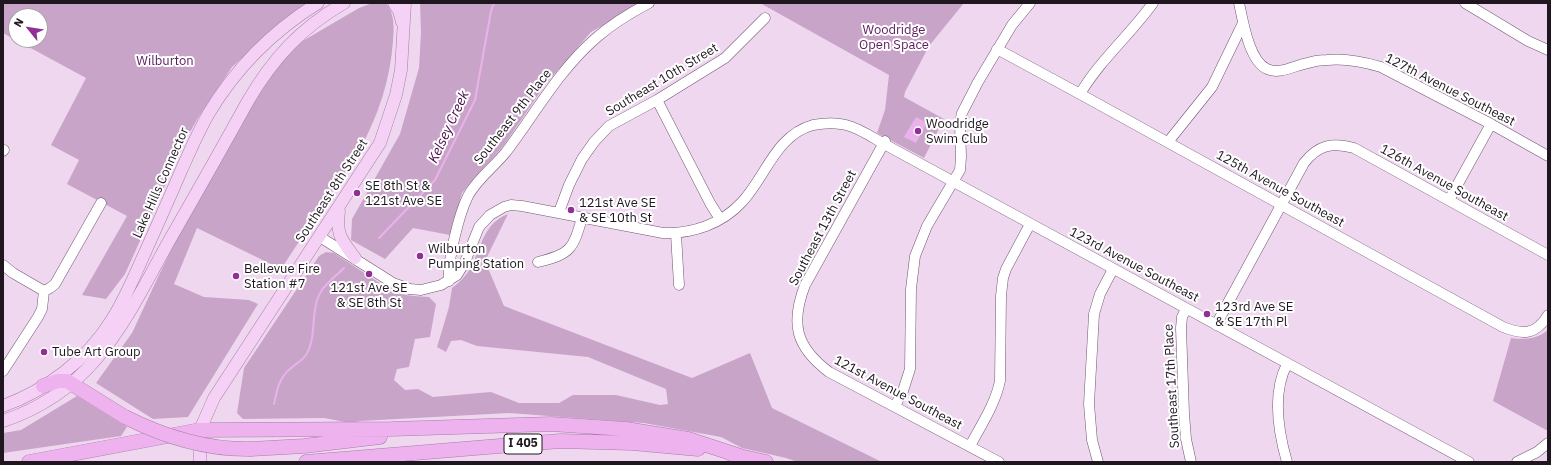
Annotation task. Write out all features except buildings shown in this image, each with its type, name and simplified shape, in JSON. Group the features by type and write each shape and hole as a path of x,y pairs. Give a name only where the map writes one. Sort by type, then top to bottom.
{"highway":[{"path":"43,386 58,381 75,386 125,417 160,434 206,446 233,450 304,446 456,428"},
{"path":"29,462 200,430 456,428 551,424 626,429 688,439 740,456"},
{"name":"I 405","path":"306,462 560,442 632,443 695,449 760,460"}],"main road":[{"name":"Lake Hills Connector","path":"3,406 20,399 58,377 78,360 111,322 132,282 193,143 208,114 223,91 241,68 263,45 292,20 318,3"},
{"path":"3,421 42,404 75,386 115,336 252,95 268,70 290,43 302,32 344,3"},
{"path":"394,3 399,11 404,27"},
{"name":"Southeast 8th Street","path":"200,462 200,430 209,408 219,390 320,237 380,142 390,116 401,70 405,3"},
{"path":"404,27 410,3"},
{"path":"340,206 337,226 339,234 355,258"}],"street":[{"name":"Southeast 9th Place","path":"449,281 448,271 453,244 466,202 472,190 504,154 575,59 596,38 618,21 649,3"},
{"path":"895,406 903,391 910,369 911,289 915,256 927,226 960,170 959,132 962,114 1012,25 1030,3"},
{"path":"1080,94 1090,76 1153,3"},
{"name":"127th Avenue Southeast","path":"1239,3 1243,23 1257,60 1266,69 1279,71 1308,63 1327,60 1343,60 1368,64 1393,73 1491,124 1548,156"},
{"path":"1465,3 1528,41 1548,50"},
{"name":"Southeast 10th Street","path":"559,212 568,185 574,173 594,142 609,126 657,100 725,58 765,18"},
{"path":"1168,142 1212,87 1243,23"},
{"name":"125th Avenue Southeast","path":"997,50 1515,332 1523,333 1538,328 1548,316"},
{"path":"320,237 402,287 421,290 449,281 457,275 462,269 479,227 497,210 511,205 559,212 650,231 676,234 705,227 720,219 710,203 657,100"},
{"name":"123rd Avenue Southeast","path":"720,219 742,202 786,140 792,134 808,127 826,123 847,125 884,142 953,182 1469,462"},
{"path":"1448,200 1491,124"},
{"name":"Southeast 13th Street","path":"798,332 797,310 805,285 884,142"},
{"name":"126th Avenue Southeast","path":"1282,204 1304,163 1315,151 1325,146 1336,145 1354,148 1548,255"},
{"path":"44,291 55,284 101,204"},
{"path":"1216,325 1282,204"},
{"path":"538,262 555,258 568,250 575,241 582,218"},
{"path":"970,446 993,403 998,389 1000,381 1001,296 1003,278 1006,269 1030,224"},
{"path":"676,234 679,285"},
{"path":"3,265 44,291"},
{"path":"1098,462 1092,440 1089,404 1094,314 1100,294 1113,269"},
{"path":"3,372 38,317 42,309 44,291"},
{"name":"Southeast 17th Place","path":"1186,309 1182,316 1181,328 1186,439 1191,462"},
{"name":"121st Avenue Southeast","path":"798,332 800,341 806,350 829,372 999,462"},
{"path":"1287,364 1280,380 1278,406 1281,438 1287,462"},
{"path":"1517,462 1537,452 1548,443"}],"green space":[{"name":"Wilburton","path":"3,3 309,3 271,32 232,67 186,139 125,274 106,299 82,295 127,216 67,184 79,160 51,145 86,78 31,48 48,48 48,8 8,8 8,36 3,33"},
{"path":"372,3 386,3 391,12 394,31 392,55 386,83 378,110 367,136 281,269 197,228 174,284 204,297 249,300 258,304 188,417 153,419 96,383 132,333 185,222 263,86 277,67 301,42 359,8"},
{"path":"420,3 645,3 591,32 545,85 504,145 462,193 450,235 413,228 385,259 351,240 352,219 400,134 419,68 421,32"},
{"name":"Woodridge Open Space","path":"760,3 964,3 929,46 905,92 904,97 944,119 924,158 877,133 885,110 889,75"},
{"path":"508,214 485,261 504,306 692,378 750,353 772,408 882,462 798,462 742,448 721,437 644,423 509,413 360,421 350,423 324,418 243,419 237,413 244,368 319,256 326,252 334,253 395,293 429,297 436,304 430,337 415,339 409,367 397,369 394,380 405,390 418,389 433,397 491,392 519,403 559,403 573,395 616,395 660,405 668,404 666,389 588,357 477,346 461,340 451,341 446,352 437,347 449,307 452,288 463,279 469,270 488,230 500,218"},
{"path":"1548,330 1548,431 1493,401 1511,338 1531,338"},
{"path":"77,396 127,427 121,436 3,453 3,433 21,430"}],"shaded area":[{"path":"916,117 927,123 916,143 904,137"}],"waterway":[{"name":"Kelsey Creek","path":"379,238 435,180 475,100 491,11 494,3"},
{"name":"Kelsey Creek","path":"274,404 277,389 283,376 306,355 310,348 314,314 318,297 327,284 344,268"}],"place":[{"name":"Woodridge Swim Club","path":"918,131"},
{"name":"SE 8th St & 121st Ave SE","path":"357,193"},
{"name":"121st Ave SE & SE 10th St","path":"571,210"},
{"name":"Wilburton Pumping Station","path":"420,256"},
{"name":"121st Ave SE & SE 8th St","path":"369,274"},
{"name":"Bellevue Fire Station #7","path":"236,276"},
{"name":"123rd Ave SE & SE 17th Pl","path":"1207,314"},
{"name":"Tube Art Group","path":"44,352"}]}
